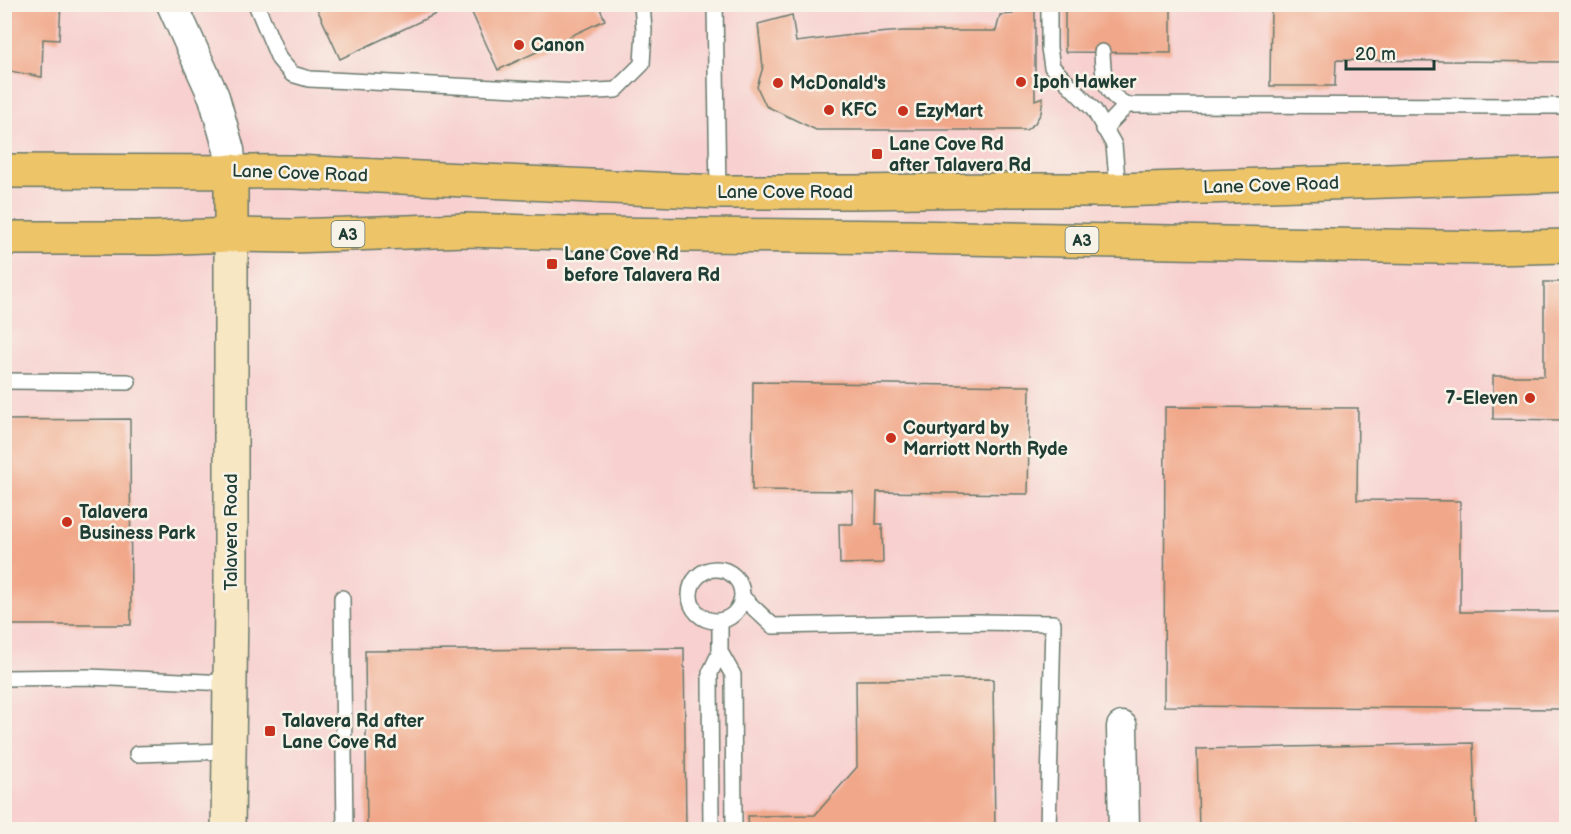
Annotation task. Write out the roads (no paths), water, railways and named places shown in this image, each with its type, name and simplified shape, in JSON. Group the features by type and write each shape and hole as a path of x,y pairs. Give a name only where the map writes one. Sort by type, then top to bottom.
{"highway":[{"name":"Lane Cove Road","path":"4,171 293,172 718,192 1118,190 1566,175"},
{"path":"231,171 231,235"},
{"name":"A3","path":"4,238 292,236 465,230 1480,248 1566,246"}],"main road":[{"name":"Talavera Road","path":"228,830 231,604 231,235"}],"street":[{"path":"172,4 214,97 229,150 231,171"},
{"path":"1122,727 1124,830"}],"lane":[{"path":"256,4 279,59 292,74 309,79 579,92 616,90 642,64 644,30 642,4"},
{"path":"715,4 718,192"},
{"path":"1049,4 1049,48 1052,66 1094,110 1114,146 1118,190"},
{"path":"1102,52 1103,76 1110,92 1117,100 1127,105 1566,106"},
{"path":"1104,129 1127,105"},
{"path":"4,381 128,382"},
{"path":"708,570 724,570 731,574 738,581 741,589 742,597 737,610 728,618 720,621 706,619 698,614 690,598 693,583 708,570"},
{"path":"742,597 773,626 975,622 1053,623 1047,830"},
{"path":"342,598 345,830"},
{"path":"711,830 710,674 720,652 720,621"},
{"path":"720,652 734,675 734,830"},
{"path":"4,678 88,677 229,683"},
{"path":"137,754 228,751"}],"place":[{"name":"Canon","path":"519,45"},
{"name":"Ipoh Hawker","path":"1021,82"},
{"name":"McDonald's","path":"778,83"},
{"name":"KFC","path":"829,110"},
{"name":"EzyMart","path":"903,111"},
{"name":"Lane Cove Rd after Talavera Rd","path":"877,154"},
{"name":"Lane Cove Rd before Talavera Rd","path":"552,264"},
{"name":"7-Eleven","path":"1530,398"},
{"name":"Courtyard by Marriott North Ryde","path":"891,438"},
{"name":"Talavera Business Park","path":"67,522"},
{"name":"Talavera Rd after Lane Cove Rd","path":"270,731"}]}
